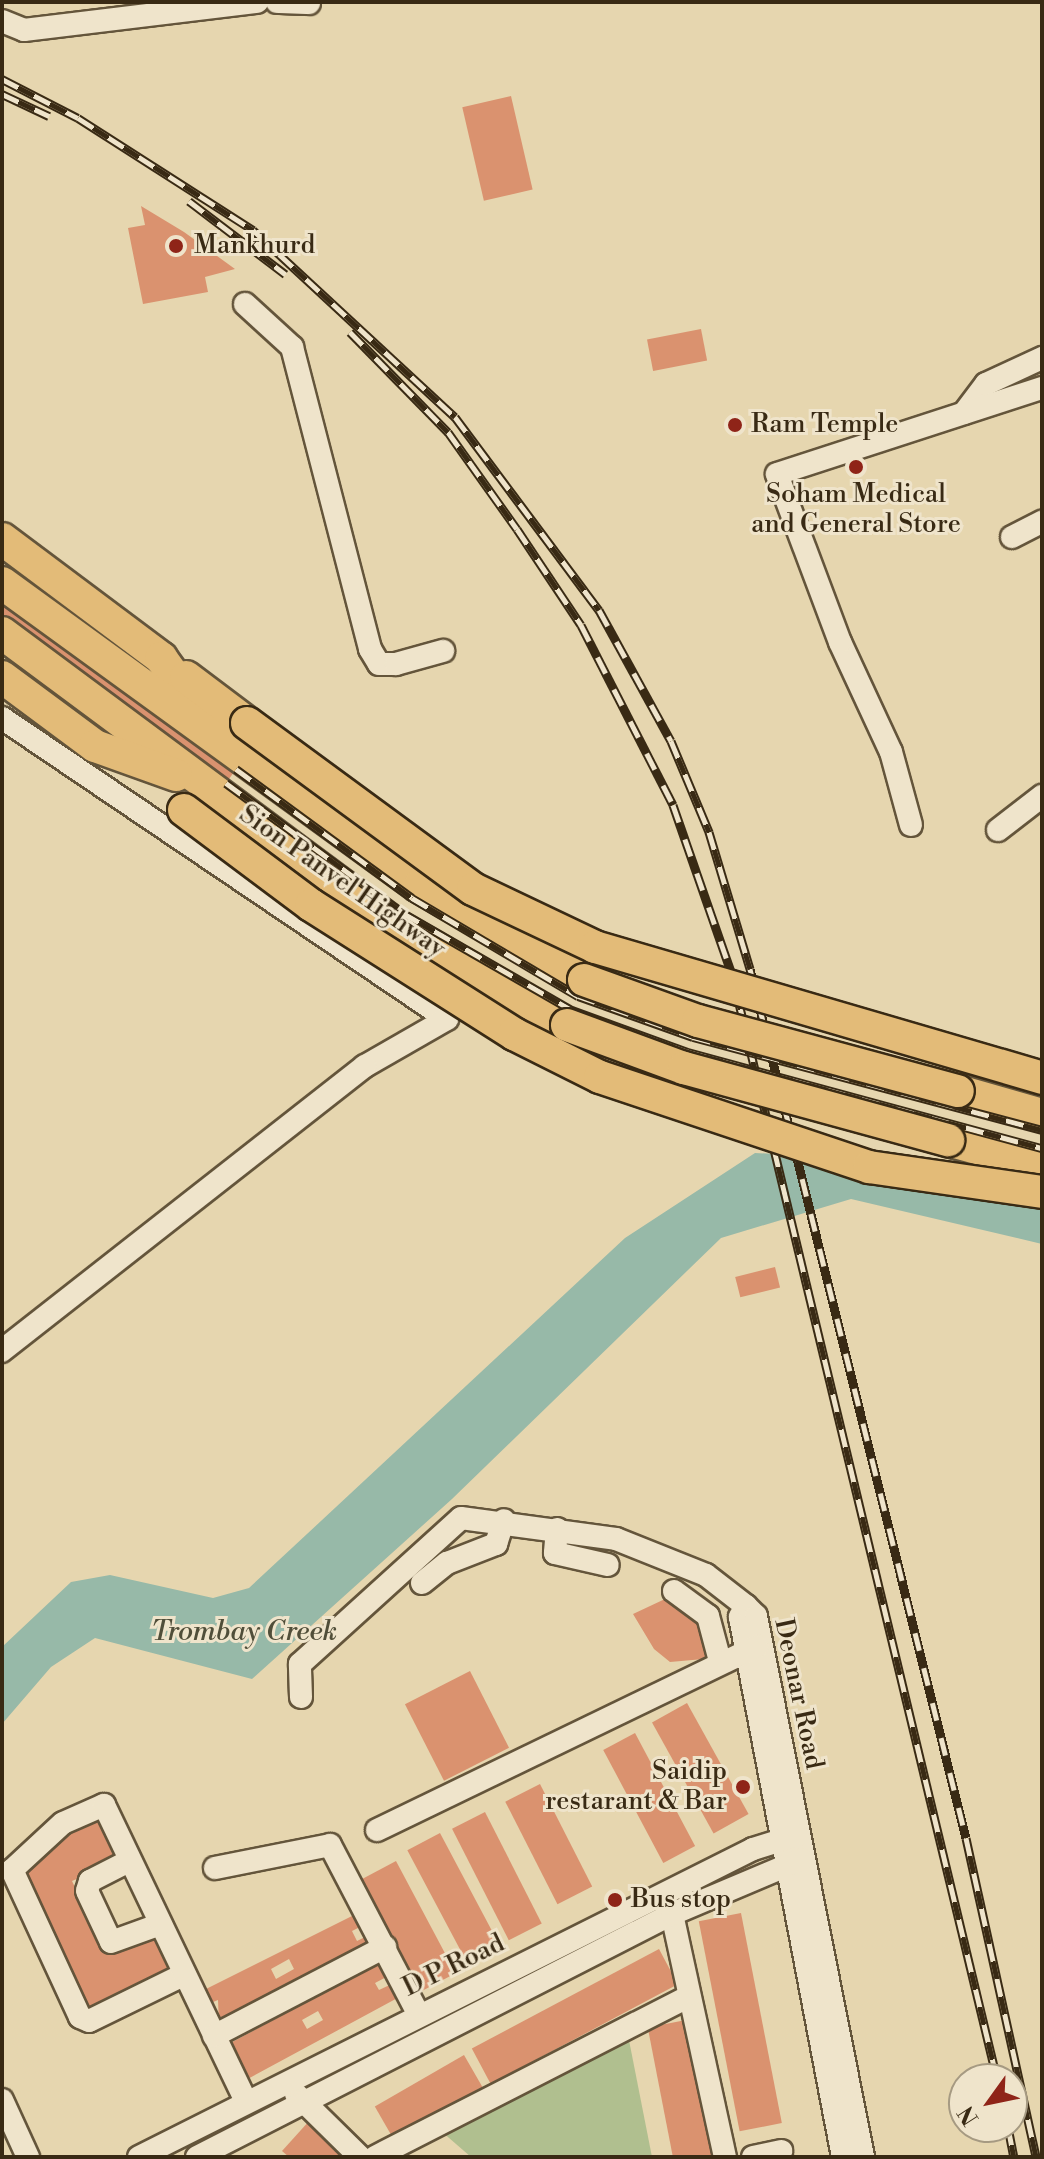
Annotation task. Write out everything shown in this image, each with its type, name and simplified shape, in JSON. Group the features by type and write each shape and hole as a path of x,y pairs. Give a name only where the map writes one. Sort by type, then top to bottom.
{"highway":[{"path":"2,539 473,889 595,947 1042,1078"},
{"name":"Sion Panvel Highway","path":"2,583 419,886 584,980 698,1021 1042,1115"},
{"path":"2,633 117,718 193,797 325,914 514,1034 600,1077 869,1167 1042,1192"},
{"path":"161,658 225,747"},
{"path":"2,677 95,746 193,797"},
{"name":"Sion Panvel Highway","path":"193,797 396,926 567,1025 684,1068 1042,1166"}],"street":[{"path":"2,21 24,30 257,2"},
{"path":"277,2 309,3"},
{"path":"245,304 292,347 370,649 379,664 396,664 443,651"},
{"path":"964,413 986,384 1042,358"},
{"path":"911,825 891,752 840,642 777,474 1042,388"},
{"path":"1012,537 1042,522"},
{"path":"2,718 447,1019 365,1066 2,1351"},
{"path":"998,830 1042,796"},
{"path":"301,1697 300,1664 444,1529 461,1518 504,1520 557,1529 547,1551 608,1565"},
{"path":"422,1583 447,1563 496,1544 504,1520"},
{"name":"Deonar Road","path":"557,1529 616,1539 706,1575 746,1606 740,1617 754,1647 794,1861 863,2157"},
{"path":"674,1591 708,1616 720,1661"},
{"path":"377,1830 754,1647"},
{"path":"181,1976 89,2021 80,2017 12,1870 63,1823 104,1805 181,1976 246,2101"},
{"name":"D P Road","path":"139,2157 419,2015 789,1837"},
{"path":"215,1868 330,1845 419,2015"},
{"path":"129,1861 90,1881 87,1891 111,1942 158,1925"},
{"name":"Deonar Road","path":"794,1861 843,2157"},
{"name":"D P Road","path":"197,2157 672,1914 794,1861"},
{"path":"672,1914 725,2157"},
{"path":"214,2036 385,1947"},
{"path":"375,2157 689,1996"},
{"path":"289,2080 300,2103 360,2157"},
{"path":"2,2100 28,2157"},
{"path":"753,2157 781,2151"}],"green space":[{"path":"627,2030 652,2157 471,2157 441,2131"}],"water":[{"name":"Trombay Creek","path":"755,1153 854,1158 1042,1204 1042,1244 851,1199 721,1238 452,1499 252,1679 95,1638 51,1667 2,1724 2,1647 71,1582 110,1575 213,1598 249,1588 625,1238"}],"building":[{"path":"511,96 533,190 484,201 462,107"},
{"path":"141,206 235,269 205,277 208,292 143,304 128,228 145,225"},
{"path":"701,329 707,360 653,371 647,339"},
{"path":"2,569 248,753 212,802 2,644"},
{"path":"775,1267 780,1287 740,1297 735,1277"},
{"path":"665,1599 687,1615 701,1613 715,1658 670,1662 654,1649 633,1614"},
{"path":"470,1671 509,1748 444,1781 405,1704"},
{"path":"687,1703 749,1814 714,1833 652,1722"},
{"path":"635,1733 695,1846 663,1863 603,1750"},
{"path":"540,1784 592,1886 557,1904 505,1802"},
{"path":"485,1812 542,1923 509,1940 452,1829"},
{"path":"103,1817 121,1860 72,1881 107,1955 155,1934 174,1972 88,2013 19,1870 53,1848 51,1838"},
{"path":"440,1833 500,1945 467,1963 407,1850"},
{"path":"396,1861 456,1973 419,1993 359,1881"},
{"path":"360,1912 366,1924 352,1931 357,1941 371,1934 377,1946 219,2025 218,2000 208,2004 202,1991","holes":["289,1959 294,1969 276,1979 271,1969"]},
{"path":"741,1913 782,2123 740,2131 699,1921"},
{"path":"659,1949 678,1984 491,2084 472,2049"},
{"path":"384,1960 392,1974 375,1983 379,1990 396,1982 403,1995 244,2081 237,2053 231,2056 225,2046","holes":["318,2011 323,2020 307,2029 302,2020"]},
{"path":"686,2020 713,2156 673,2157 648,2027"},
{"path":"464,2055 484,2090 395,2141 375,2106"},
{"path":"310,2120 351,2157 289,2157 282,2151"}],"railway":[{"path":"2,79 78,118 253,230 455,417 599,610 671,741 709,832 750,969 966,1838 1036,2157"},
{"path":"2,94 49,116"},
{"path":"189,201 285,274"},
{"path":"350,332 448,432 517,529 581,625 673,805 732,974 993,2063"},
{"path":"236,769 412,898 578,996 693,1037 1042,1130"},
{"path":"226,783 403,913 572,1010 688,1052 1042,1148"},
{"path":"1011,2143 1014,2157"}],"place":[{"name":"Mankhurd","path":"176,246"},
{"name":"Ram Temple","path":"735,425"},
{"name":"Soham Medical and General Store","path":"856,467"},
{"name":"Saidip restarant & Bar","path":"743,1787"},
{"name":"Bus stop","path":"615,1900"}]}
